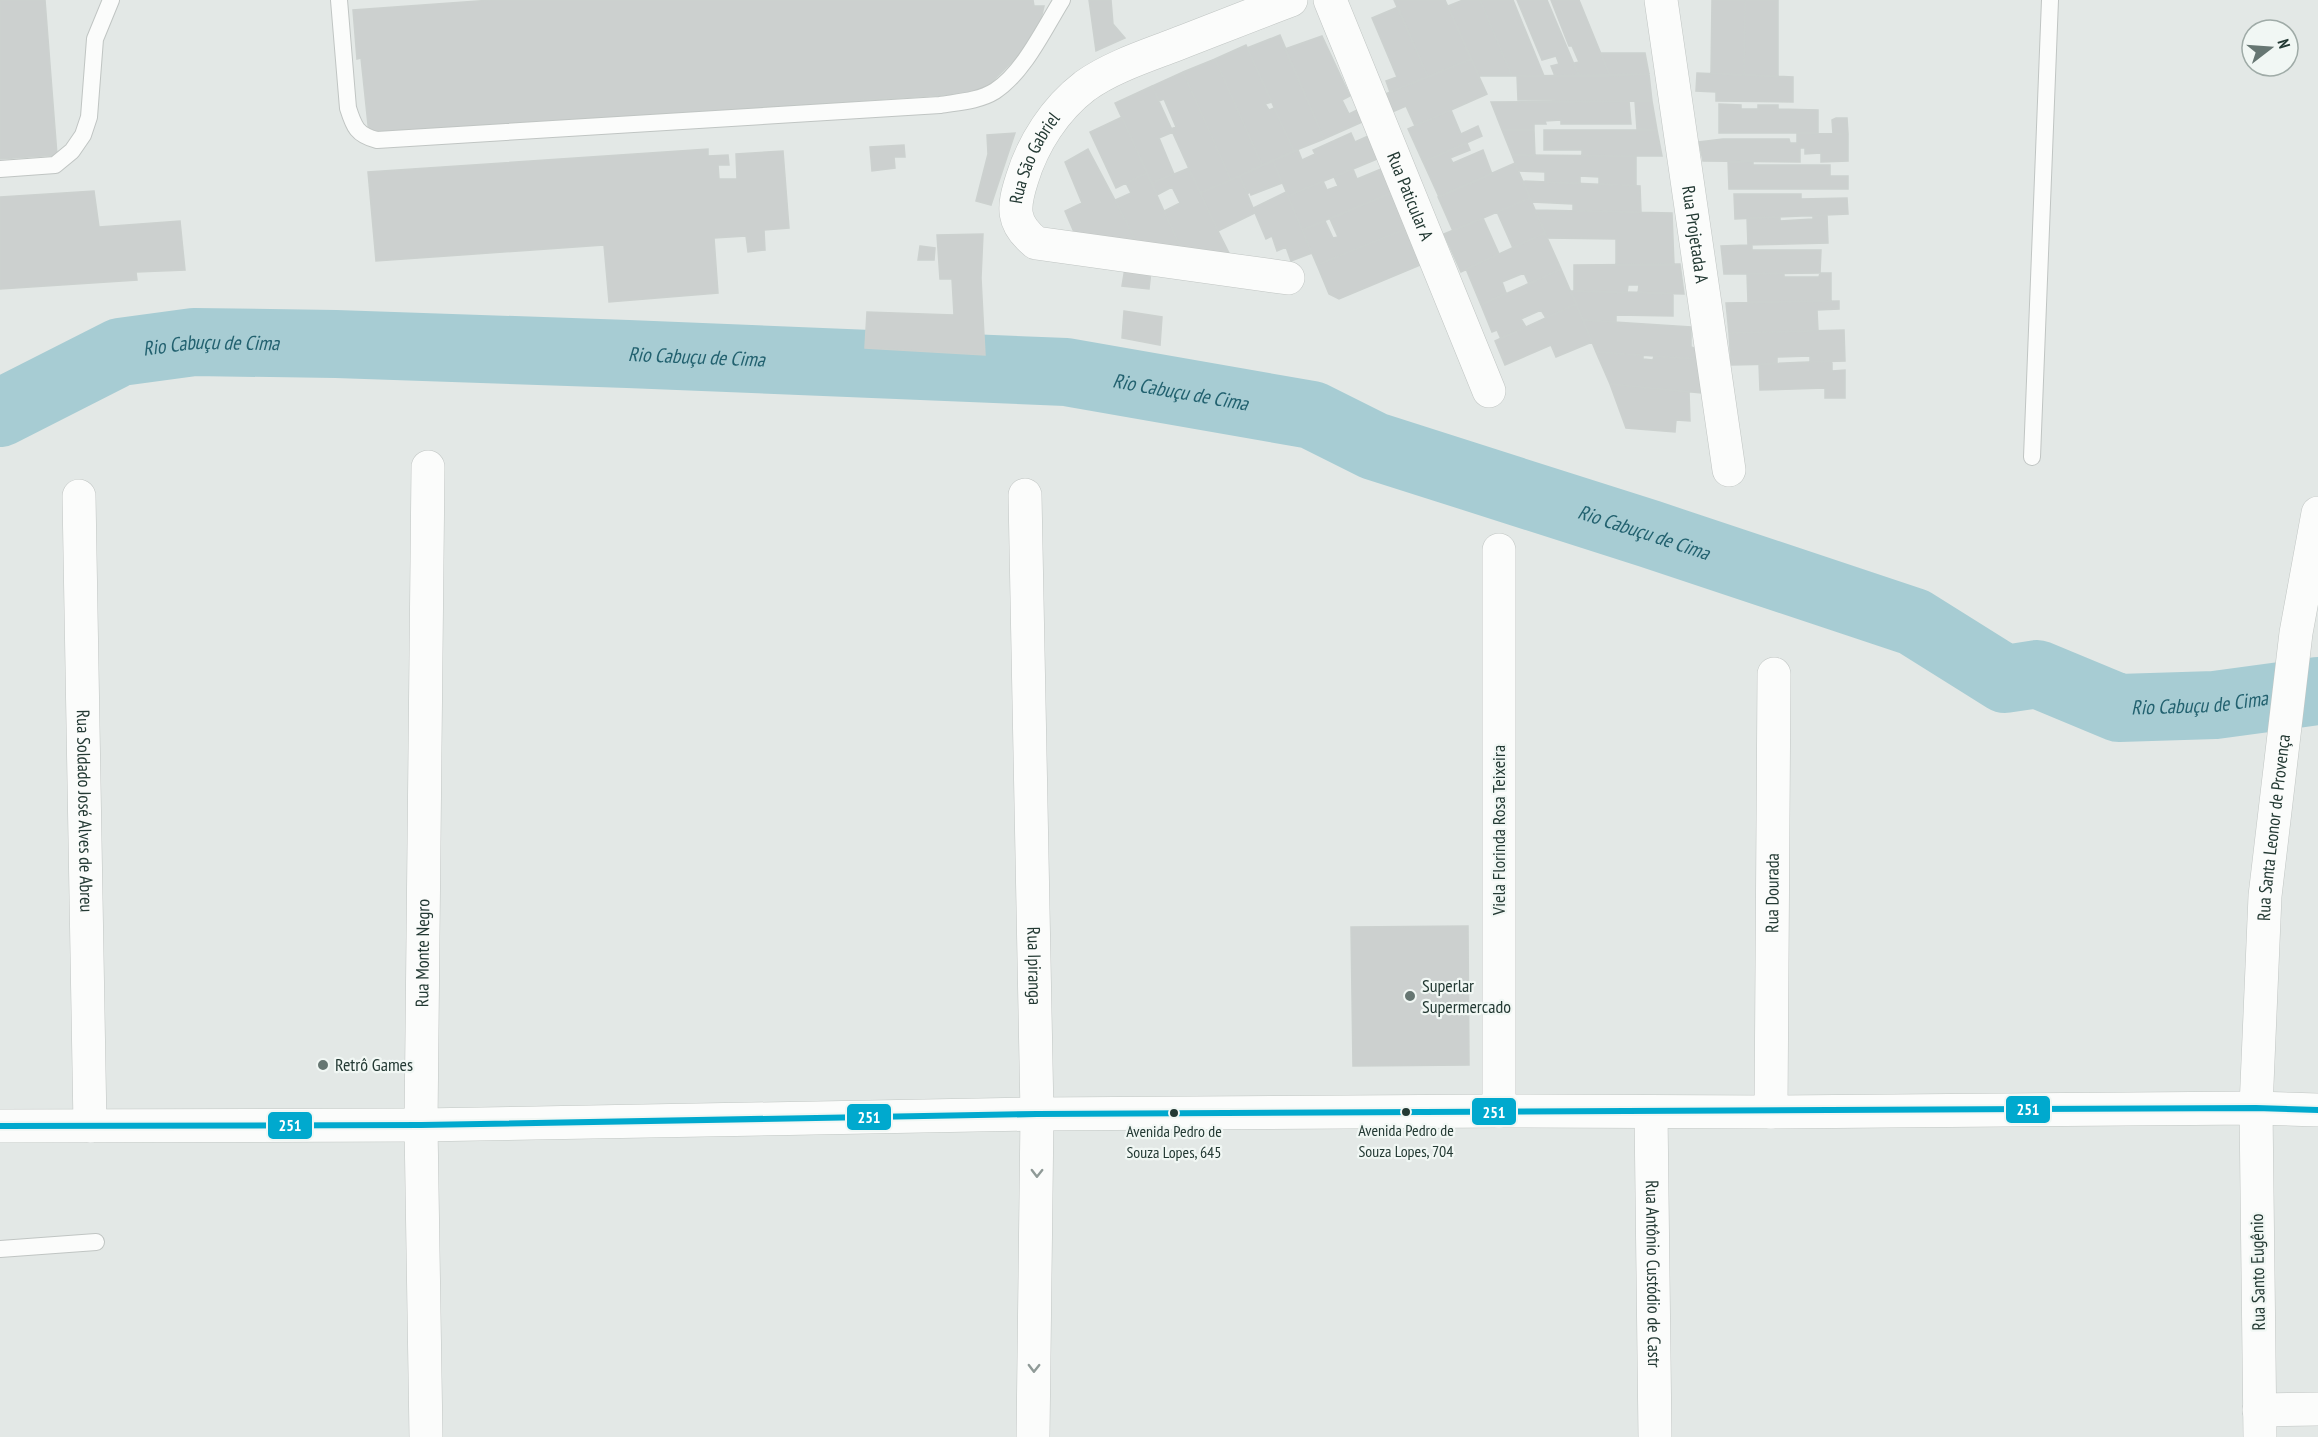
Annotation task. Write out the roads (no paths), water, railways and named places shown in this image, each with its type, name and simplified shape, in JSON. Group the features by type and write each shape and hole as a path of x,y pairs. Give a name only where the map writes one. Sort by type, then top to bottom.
{"street":[{"name":"Rua São Gabriel","path":"1288,278 1036,243 1023,232 1017,218 1015,201 1029,156 1055,114 1086,86 1134,61 1291,0"},
{"name":"Rua Paticular A","path":"1330,0 1489,391"},
{"name":"Rua Projetada A","path":"1661,0 1729,470"},
{"name":"Rua Monte Negro","path":"426,1437 421,1125 428,467"},
{"name":"Rua Ipiranga","path":"1025,495 1037,1114 1033,1437"},
{"name":"Rua Soldado José Alves de Abreu","path":"79,496 90,1126"},
{"name":"Rua Santa Leonor de Provença","path":"2256,1108 2265,896 2296,633 2318,513"},
{"name":"Viela Florinda Rosa Teixeira","path":"1499,550 1499,1110"},
{"name":"Rua Dourada","path":"1771,1112 1774,674"},
{"path":"0,1126 421,1125 1037,1114 1499,1110 1651,1112 2256,1108 2318,1110"},
{"name":"Rua Santo Eugênio","path":"2256,1108 2260,1423"},
{"name":"Rua Antônio Custódio de Castr","path":"1651,1112 1655,1437"},
{"path":"2260,1423 2318,1409"}],"lane":[{"path":"0,169 55,165 72,151 83,135 89,117 95,39 111,0"},
{"path":"339,0 348,108 353,123 363,136 377,141 940,105 970,101 994,91 1017,71 1062,0"},
{"path":"2032,458 2050,0"},
{"path":"0,1249 96,1242"}],"waterway":[{"name":"Rio Cabuçu de Cima","path":"0,413 120,352 194,342 336,344 628,354 1066,372 1312,415 1374,446 1650,534 1914,622 2005,679 2037,674 2119,708 2215,705 2318,691"}],"place":[{"name":"Superlar Supermercado","path":"1410,996"},
{"name":"Retrô Games","path":"323,1065"},
{"name":"Avenida Pedro de Souza Lopes, 704","path":"1406,1112"},
{"name":"Avenida Pedro de Souza Lopes, 645","path":"1174,1113"}]}
